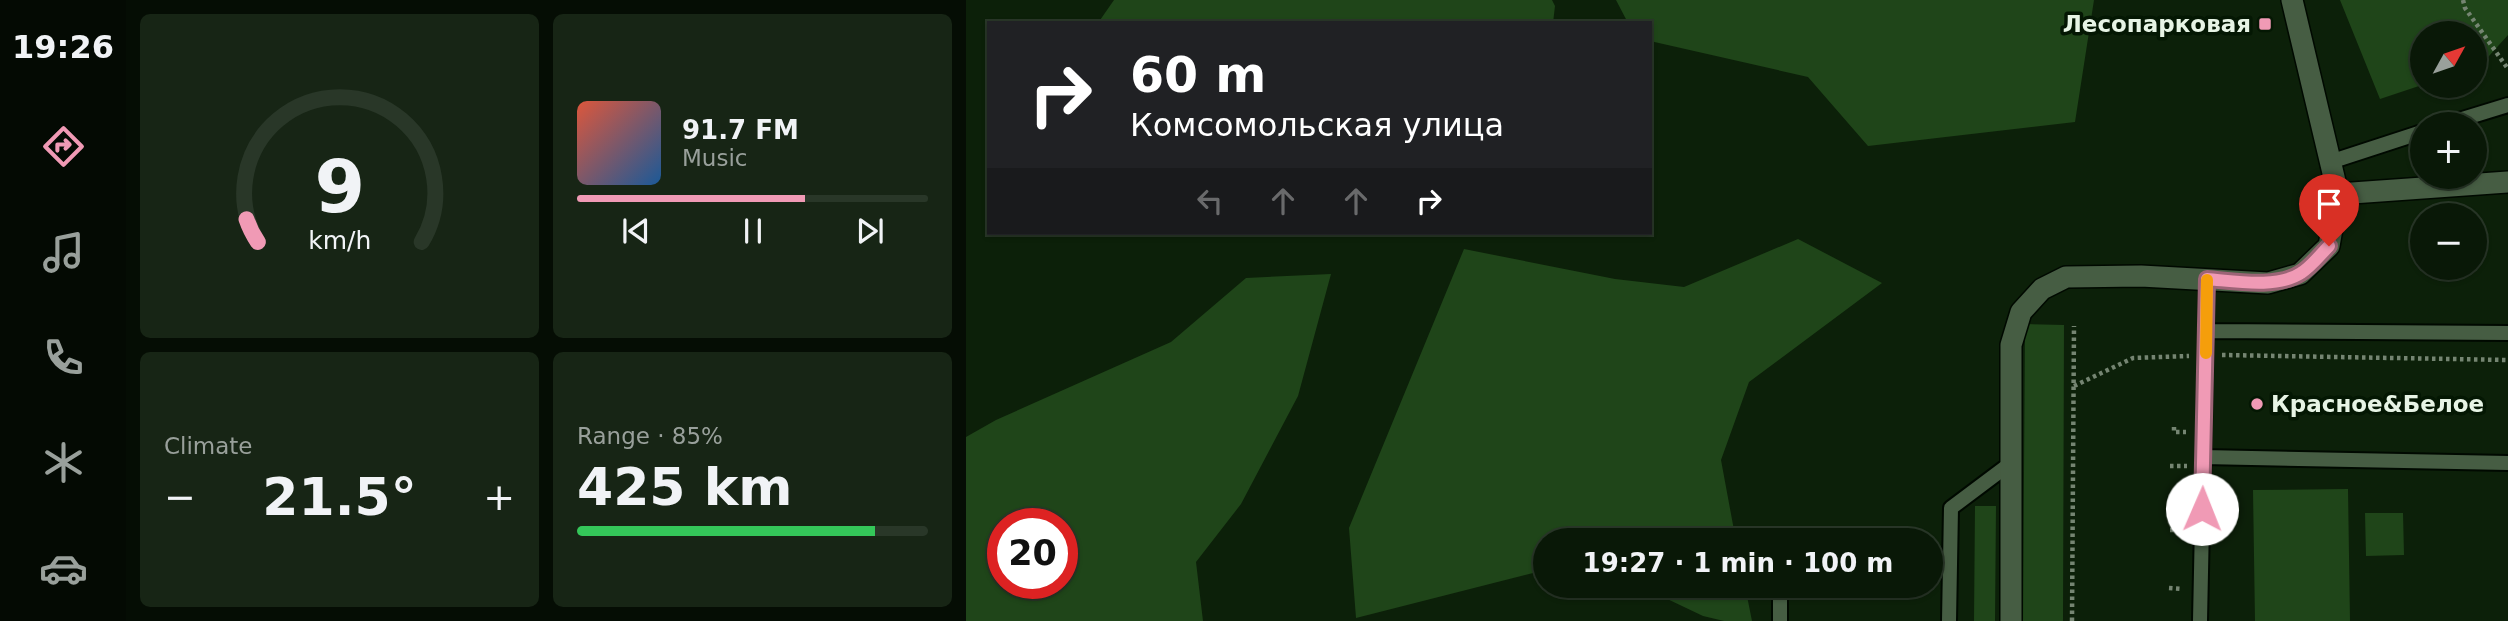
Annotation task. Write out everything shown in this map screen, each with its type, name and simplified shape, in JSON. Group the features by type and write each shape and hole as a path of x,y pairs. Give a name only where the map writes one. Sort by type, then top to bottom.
{"main road":[{"path":"2011,621 2011,345 2021,312 2042,289 2066,277 2141,276 2268,283 2300,274 2329,246 2338,194 2292,0"},
{"path":"2338,194 2508,182"}],"lane":[{"path":"2487,112 2508,106"},
{"path":"2330,162 2410,136"},
{"path":"2200,621 2207,279"},
{"path":"2206,331 2508,333"},
{"path":"2203,457 2508,463"},
{"path":"1950,621 1951,508 2011,463"},
{"path":"1780,598 1780,621"}],"path":[{"path":"2463,0 2465,8 2508,69"},
{"path":"2072,621 2074,326"},
{"path":"2074,386 2133,358 2206,355 2508,360"}],"green space":[{"path":"1114,0 1552,0 1555,6 1553,21 1099,21"},
{"path":"1616,0 2094,0 2075,122 1868,146 1808,77 1652,41 1652,21 1627,21"},
{"path":"2340,0 2508,0 2508,35 2487,58 2487,21 2410,21 2410,89 2380,99"},
{"path":"1798,239 1882,283 1749,382 1721,460 1734,528 1533,528 1533,573 1356,618 1349,528 1464,249 1615,279 1684,287"},
{"path":"1331,274 1298,396 1241,504 1196,562 1203,621 966,621 966,437 996,420 1171,342 1246,278"},
{"path":"2025,324 2064,325 2063,621 2023,621"},
{"path":"2348,489 2350,621 2255,621 2253,490"},
{"path":"1975,506 1996,506 1995,621 1974,621"},
{"path":"2365,513 2403,513 2404,555 2366,556"},
{"path":"1665,598 1747,598 1752,621 1724,621 1703,616"}],"slow traffic":[{"path":"2206,353 2207,280"}],"place":[{"name":"Лесопарковая","path":"2265,24"},
{"name":"Красное&Белое","path":"2257,404"}],"route":[{"path":"2202,509 2207,279 2268,283 2284,279 2300,274 2329,246"}]}
